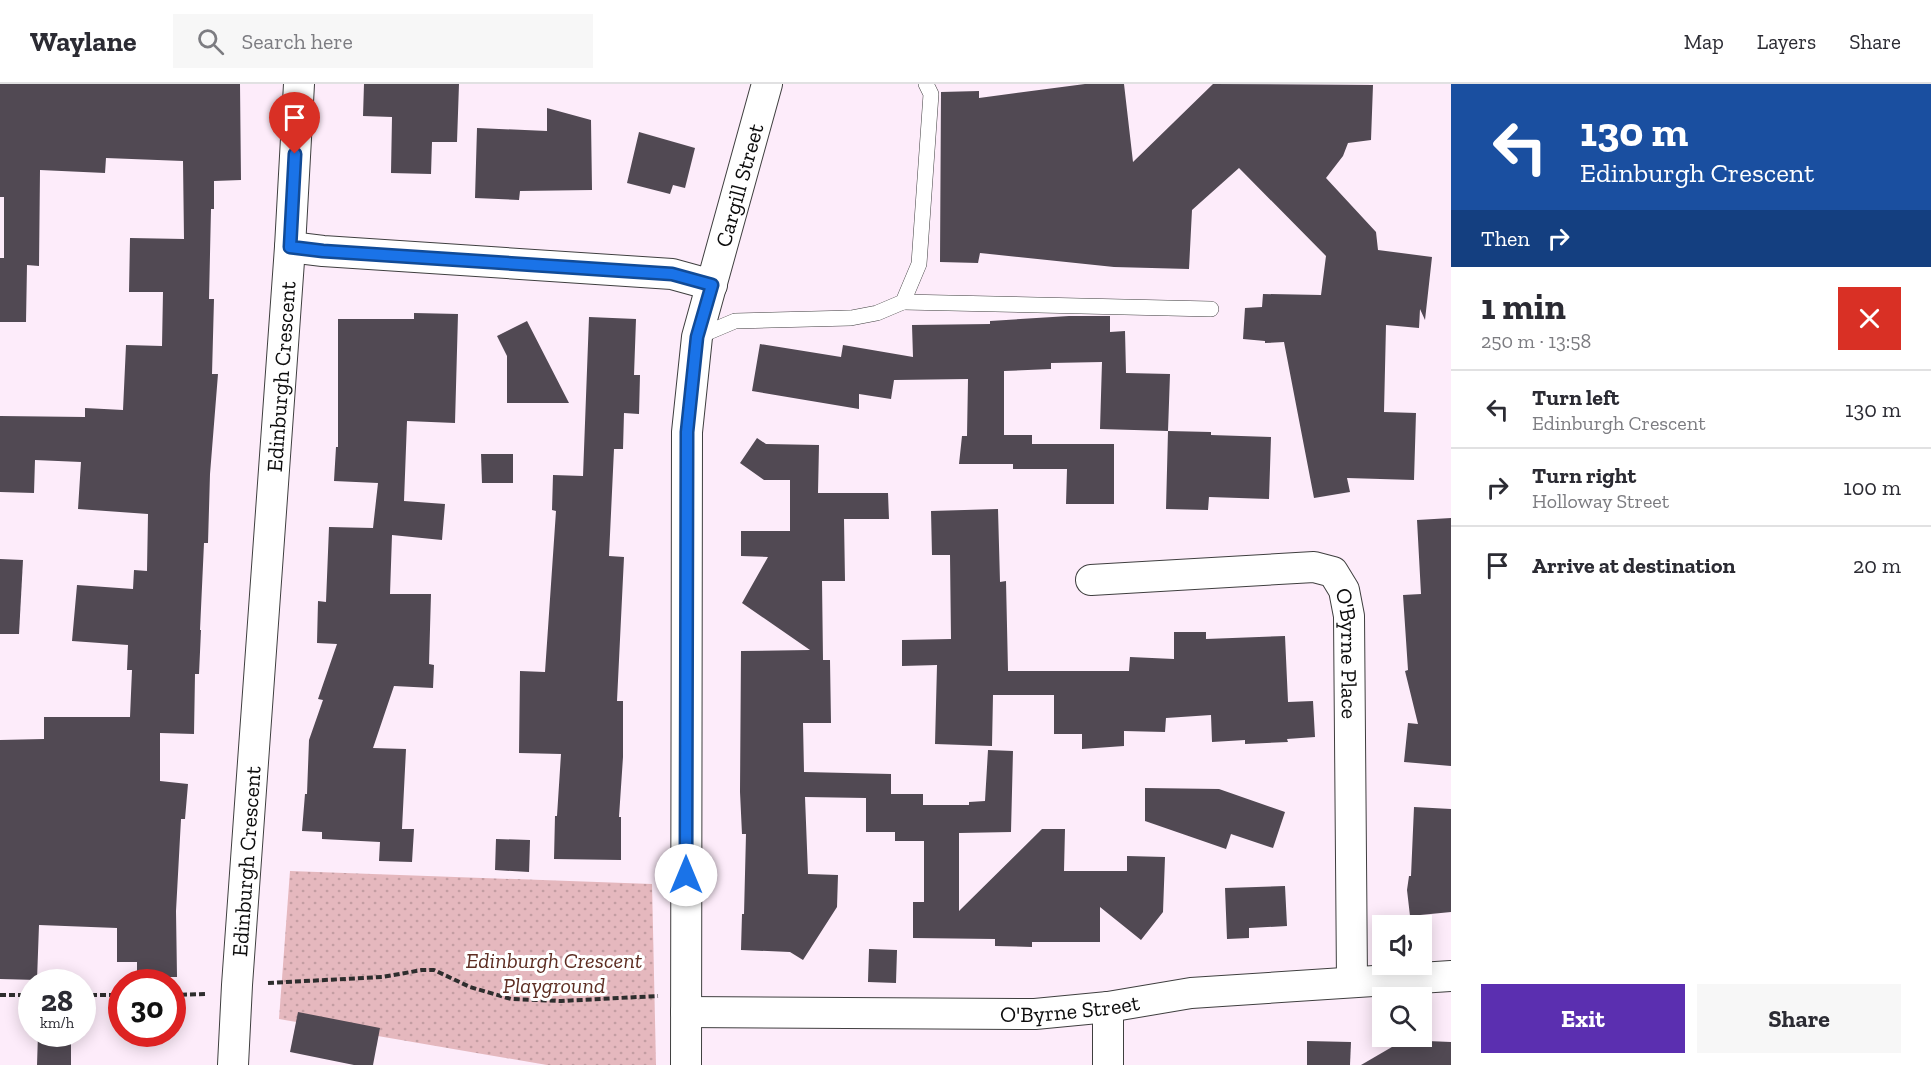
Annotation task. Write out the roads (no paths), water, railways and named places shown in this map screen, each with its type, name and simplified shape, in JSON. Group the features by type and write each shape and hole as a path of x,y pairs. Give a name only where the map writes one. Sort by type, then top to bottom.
{"street":[{"name":"Edinburgh Crescent","path":"233,1065 290,247 298,84"},
{"name":"Cargill Street","path":"712,285 766,84"},
{"path":"290,247 672,274 712,285 697,337 687,432 674,1004 686,1065"},
{"name":"O'Byrne Place","path":"1091,580 1314,567 1333,572 1344,590 1349,616 1352,981"},
{"name":"O'Byrne Street","path":"674,1004 1035,1014 1108,1007 1191,993 1451,975"},
{"path":"1108,1007 1108,1065"}],"lane":[{"path":"903,302 919,264 931,94 926,84"},
{"path":"697,337 735,321 851,318 877,313 903,302 1211,309"}],"park label":[{"name":"Edinburgh Crescent Playground","path":"554,972"}]}
